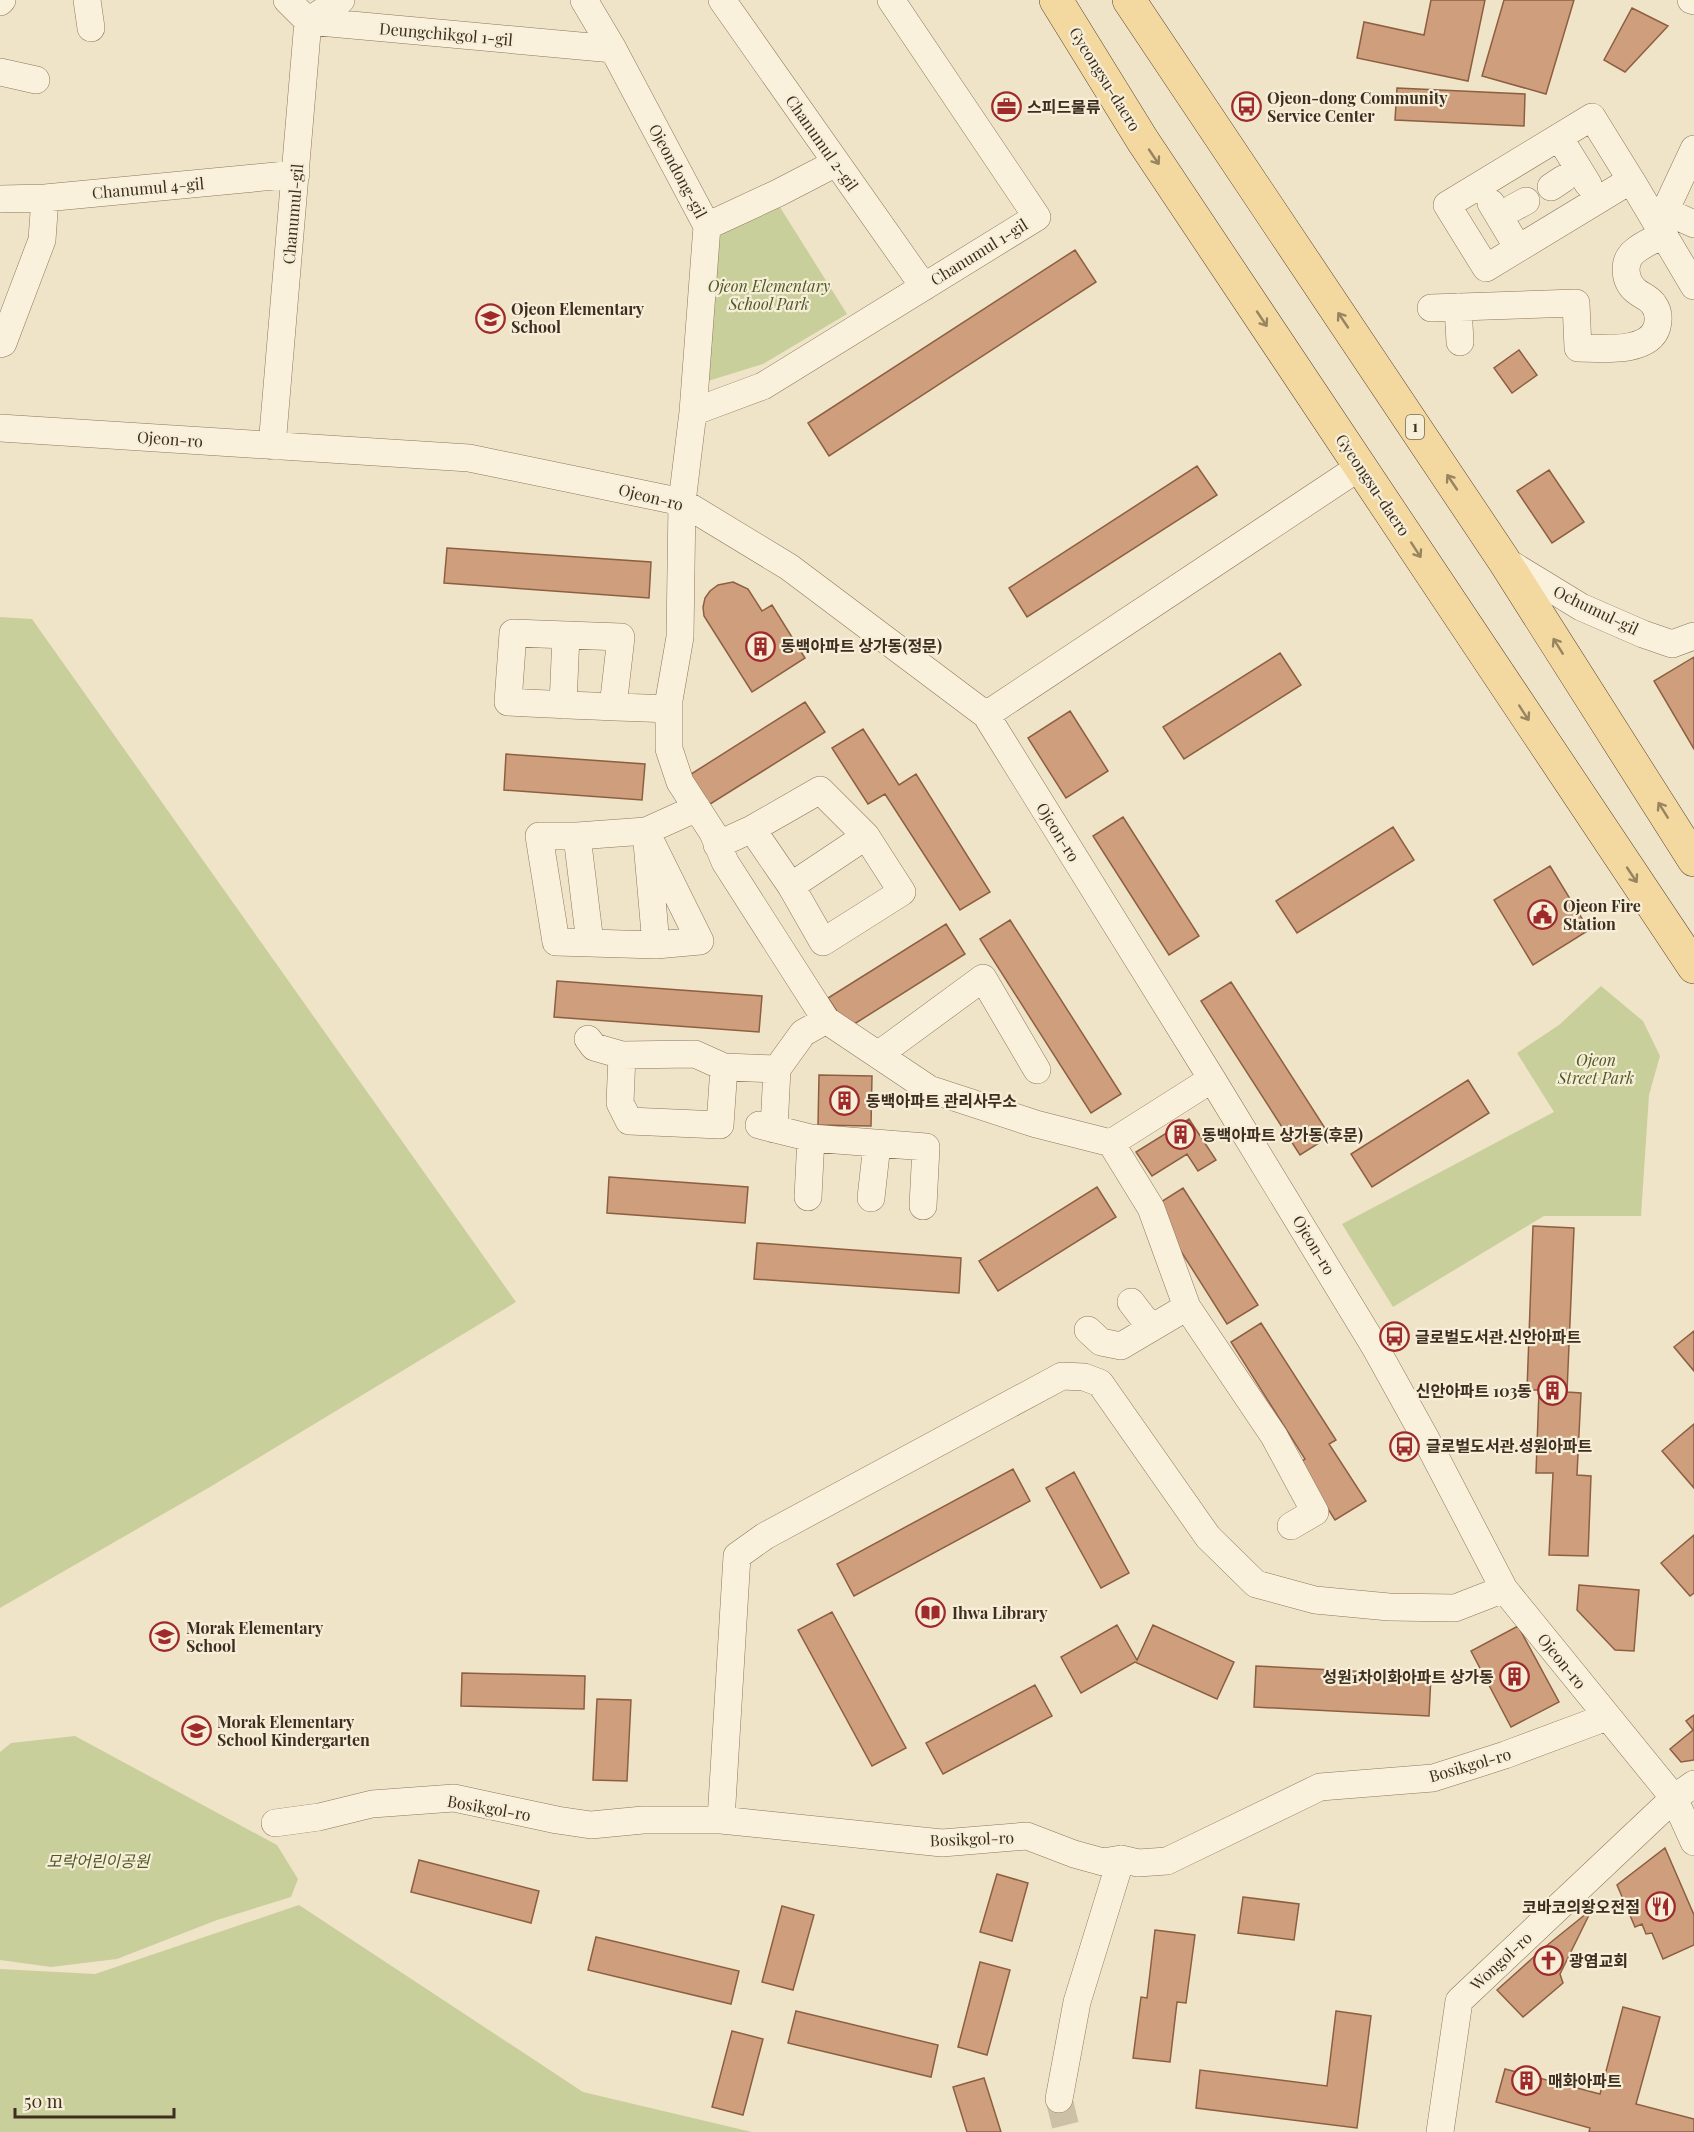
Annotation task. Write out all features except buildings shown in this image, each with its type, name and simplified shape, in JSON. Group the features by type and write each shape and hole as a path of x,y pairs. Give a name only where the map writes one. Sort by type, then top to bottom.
{"main road":[{"name":"Gyeongsu-daero","path":"1056,0 1143,141 1694,967"},
{"name":"1","path":"1129,0 1503,559 1694,860"}],"street":[{"path":"87,0 91,28"},
{"path":"287,0 308,21 341,0"},
{"name":"Ojeondong-gil","path":"584,0 613,49 707,226 693,412 682,502 680,637 669,700 669,749 680,782 697,808 725,862 826,1020"},
{"name":"Chanumul 2-gil","path":"722,0 924,287"},
{"name":"Chanumul 1-gil","path":"693,412 763,386 1037,217 891,0"},
{"name":"Deungchikgol 1-gil","path":"308,21 613,49"},
{"name":"Chanumul-gil","path":"272,446 308,21"},
{"path":"0,72 36,80"},
{"path":"1573,180 1518,248 1486,268 1447,205 1592,117 1694,286"},
{"path":"1559,137 1573,180"},
{"path":"1694,149 1687,181 1665,211 1694,224"},
{"path":"707,226 836,163"},
{"name":"Chanumul 4-gil","path":"0,200 45,198 296,174"},
{"path":"1494,176 1518,248"},
{"path":"1573,180 1631,180"},
{"path":"0,344 3,343 42,240 45,198"},
{"path":"1431,309 1576,303 1578,348 1635,346 1648,341 1656,331 1659,321 1653,303 1636,292 1629,283 1626,275 1627,264 1635,250 1663,235"},
{"path":"1458,307 1460,342"},
{"name":"Ojeon-ro","path":"0,428 469,458 682,502 789,567 986,715 1375,1347 1504,1589 1607,1716 1684,1791 1694,1842"},
{"path":"986,715 1361,466"},
{"name":"Ochumul-gil","path":"1503,559 1581,607 1643,634 1672,644 1694,636"},
{"path":"613,707 621,637 513,633 508,702 563,705 613,707 669,709"},
{"path":"563,705 566,635"},
{"path":"717,845 752,829 820,790 866,836 902,892 823,942 791,886 752,829"},
{"path":"646,831 700,941 656,945 556,942 539,836 646,831 697,808"},
{"path":"646,831 656,945"},
{"path":"577,836 590,943"},
{"path":"791,886 866,836"},
{"path":"878,1055 982,978 1037,1070"},
{"path":"923,1206 926,1147 811,1138 767,1127 777,1069 803,1033 826,1020 929,1089 1036,1124 1111,1143 1151,1208 1187,1307 1274,1436 1315,1512 1291,1526"},
{"path":"588,1039 594,1047 622,1055 695,1054 724,1066 777,1069"},
{"path":"622,1055 620,1102 629,1121 720,1125 724,1066"},
{"path":"1111,1143 1212,1079"},
{"path":"808,1197 811,1138"},
{"path":"871,1198 877,1144"},
{"path":"1131,1302 1151,1328"},
{"path":"1088,1330 1101,1342 1121,1346 1187,1307"},
{"path":"722,1820 737,1556 765,1536 1062,1376 1084,1377 1100,1383 1208,1537 1256,1584 1315,1600 1389,1607 1455,1608 1504,1589"},
{"name":"Bosikgol-ro","path":"275,1823 319,1817 372,1804 454,1798 591,1825 643,1820 722,1820 942,1843 1027,1836 1102,1862 1167,1861 1320,1787 1433,1778 1505,1755 1607,1716"},
{"name":"Wongol-ro","path":"1440,2132 1459,2001 1684,1791"},
{"path":"1059,2099 1077,2002 1121,1860"}],"green space":[{"name":"Ojeon Elementary School Park","path":"778,204 847,314 763,364 708,381 718,229"},
{"path":"0,617 32,619 516,1302 210,1487 0,1608"},
{"name":"Ojeon Street Park","path":"1601,986 1643,1021 1660,1056 1649,1095 1641,1216 1544,1216 1393,1307 1342,1224 1554,1112 1517,1053 1559,1025"},
{"name":"모락어린이공원","path":"75,1736 277,1845 298,1879 291,1897 217,1920 117,1959 51,1967 0,1960 0,1752 11,1743"},
{"path":"299,1905 583,2092 752,2132 0,2132 0,1969 95,1974"}],"tunnel":[{"path":"1059,2099 1067,2132"}],"place":[{"name":"스피드물류","path":"1006,107"},
{"name":"Ojeon-dong Community Service Center","path":"1246,107"},
{"name":"Ojeon Elementary School","path":"490,318"},
{"name":"동백아파트 상가동(정문)","path":"760,646"},
{"name":"Ojeon Fire Station","path":"1542,915"},
{"name":"동백아파트 관리사무소","path":"845,1101"},
{"name":"동백아파트 상가동(후문)","path":"1181,1135"},
{"name":"글로벌도서관.신안아파트","path":"1394,1337"},
{"name":"신안아파트 103동","path":"1553,1391"},
{"name":"글로벌도서관.성원아파트","path":"1405,1446"},
{"name":"Ihwa Library","path":"931,1613"},
{"name":"Morak Elementary School","path":"165,1637"},
{"name":"성원1차이화아파트 상가동","path":"1515,1677"},
{"name":"Morak Elementary School Kindergarten","path":"196,1731"},
{"name":"코바코의왕오전점","path":"1661,1907"},
{"name":"광염교회","path":"1548,1961"},
{"name":"매화아파트","path":"1527,2081"}]}
